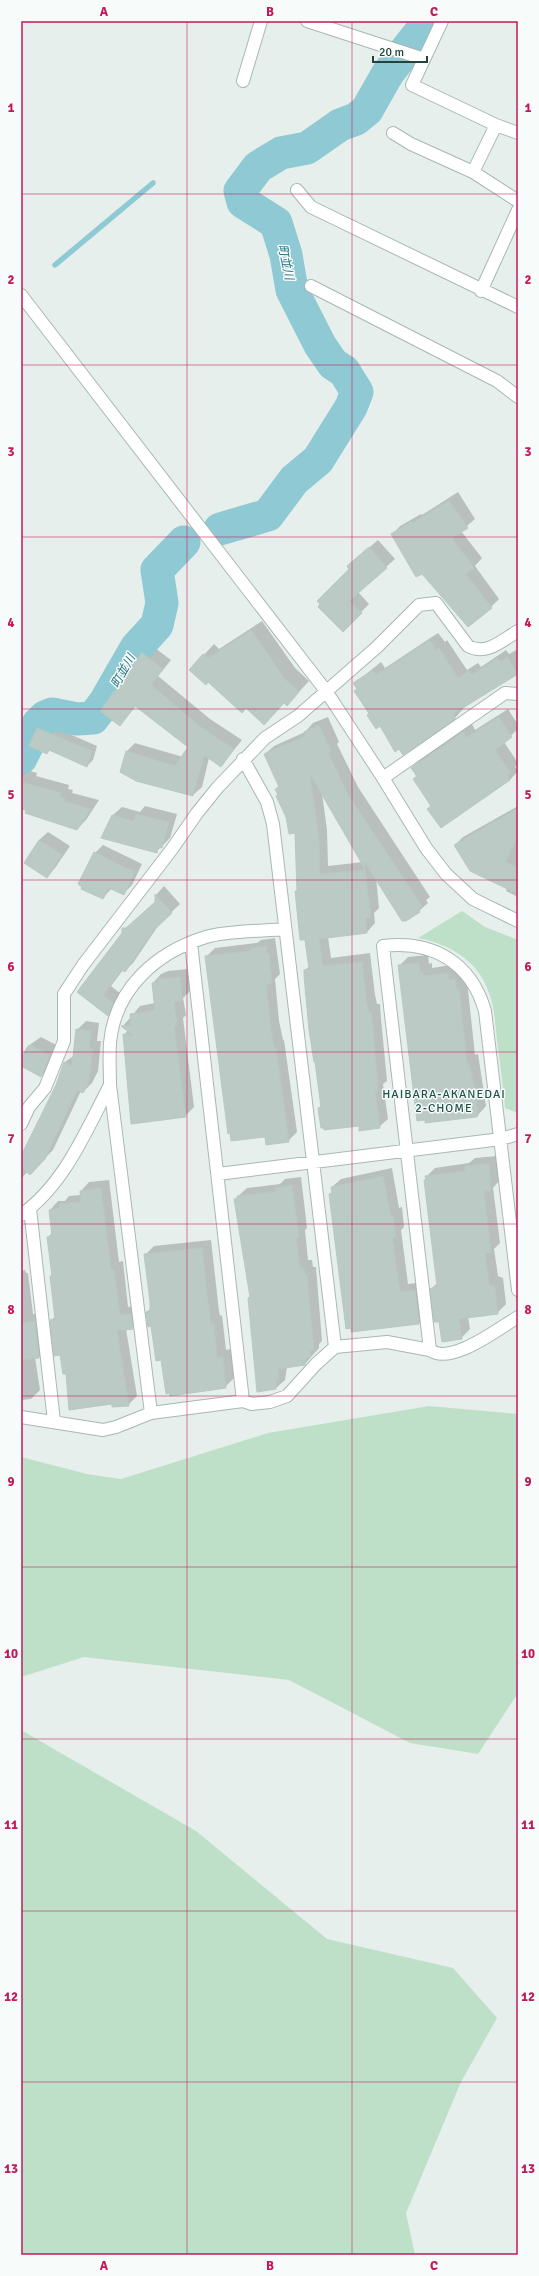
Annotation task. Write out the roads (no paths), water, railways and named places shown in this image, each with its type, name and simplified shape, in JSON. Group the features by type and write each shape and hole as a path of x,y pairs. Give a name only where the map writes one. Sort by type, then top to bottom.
{"street":[{"path":"244,81 261,21"},
{"path":"307,21 424,59"},
{"path":"442,21 412,85 518,134"},
{"path":"473,172 496,125"},
{"path":"393,133 411,144 473,172 518,202"},
{"path":"297,190 311,207 481,291 518,307"},
{"path":"481,291 518,210"},
{"path":"310,286 497,381 518,397"},
{"path":"21,295 326,691 383,778 426,848 446,874 472,899 518,921"},
{"path":"21,1124 29,1107 45,1088 64,1041 64,994 83,965 172,849 197,813 243,759 265,738 298,716 377,647 419,605 436,603 468,646 475,650 484,651 518,631"},
{"path":"383,778 505,693 518,694"},
{"path":"243,759 267,802 273,824 335,1347"},
{"path":"152,1413 110,1086 110,1042 114,1020 124,996 143,972 166,953 208,936 285,929"},
{"path":"191,943 243,1400"},
{"path":"430,1350 383,946 400,944 421,947 447,956 460,966 473,982 481,996 485,1011 502,1139 518,1290"},
{"path":"54,1421 26,1212 64,1170 110,1086"},
{"path":"218,1174 502,1139 518,1134"},
{"path":"21,1417 54,1421 103,1430 116,1427 152,1413 243,1400 252,1404 270,1402 287,1396 316,1364 335,1347 387,1342 430,1350 434,1353 445,1354 465,1349 518,1317"}],"waterway":[{"name":"町並川","path":"220,529 268,515 294,480 318,460 351,407 357,392 344,371 333,364 320,345 292,290 286,255 276,223 243,202 240,191 258,167 281,153 307,148 340,125 356,119 367,110 388,73 429,21"},
{"path":"55,265 153,183"},
{"name":"町並川","path":"21,758 38,724 45,717 52,714 77,719 93,718 105,702 136,648 157,625 162,603 157,570 184,542"}],"district":[{"name":"HAIBARA-AKANEDAI 2-CHOME","path":"444,1101"}]}
